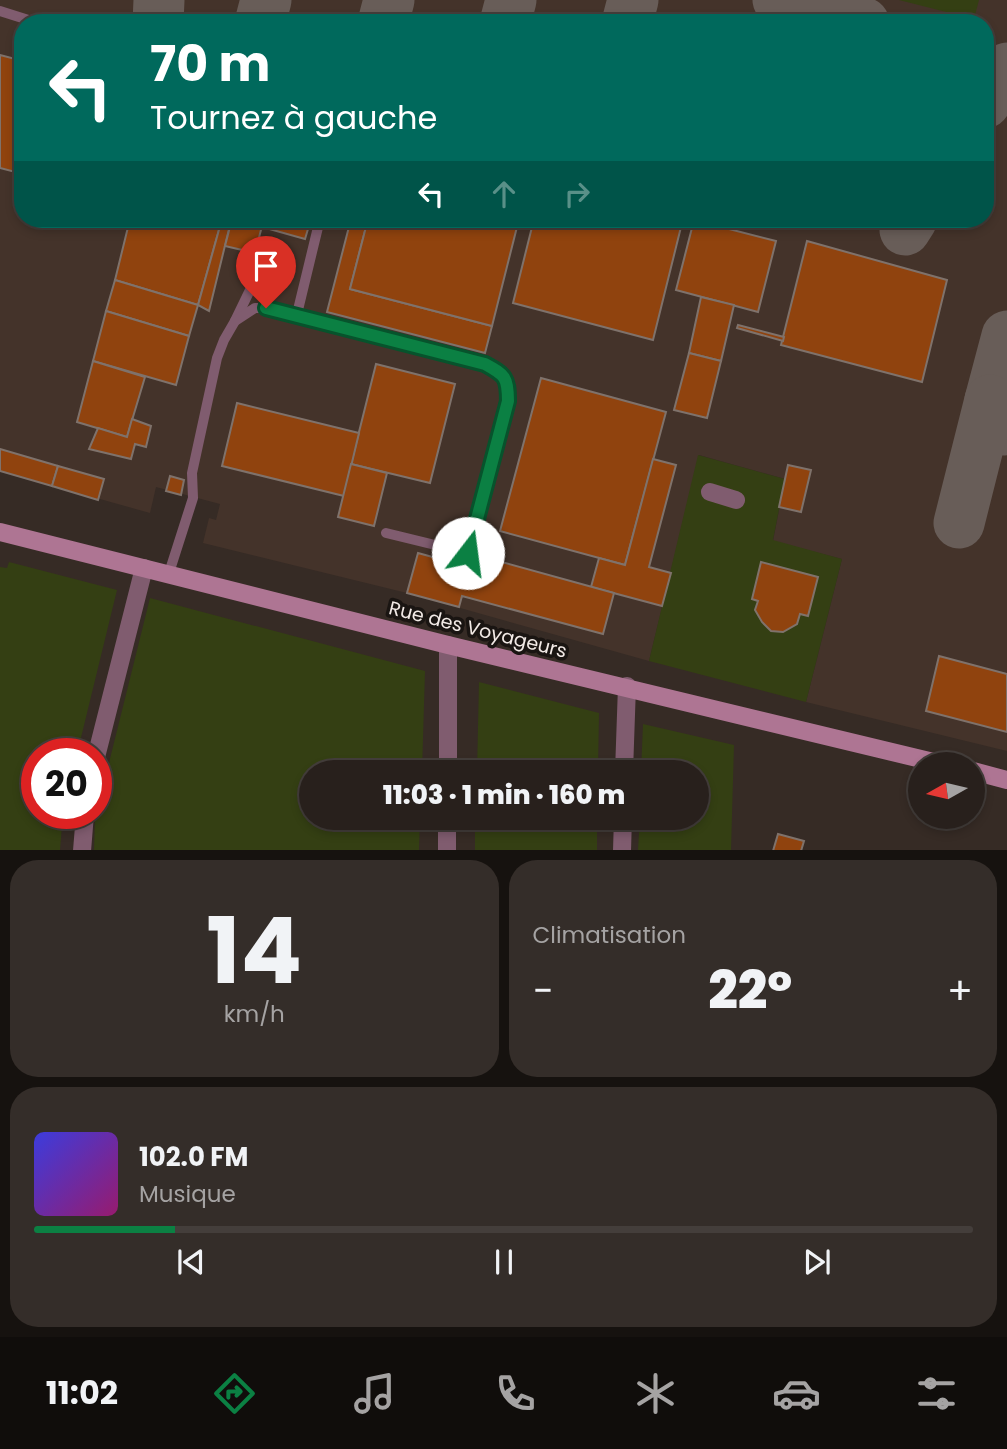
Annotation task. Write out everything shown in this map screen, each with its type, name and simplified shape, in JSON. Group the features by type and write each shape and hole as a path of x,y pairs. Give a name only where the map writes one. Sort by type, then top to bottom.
{"street":[{"path":"710,492 736,499"},
{"name":"Rue des Voyageurs","path":"0,531 449,645 908,756"},
{"path":"101,738 144,568"},
{"path":"448,760 449,645"},
{"path":"624,760 627,686"},
{"path":"985,774 1007,780"},
{"path":"82,850 84,829"},
{"path":"447,830 447,850"},
{"path":"622,850 623,830"}],"lane":[{"path":"297,314 318,228"},
{"path":"169,573 193,498 192,473 217,358 263,263"},
{"path":"235,321 255,308 297,314 485,364 503,374 508,385 508,401 468,553 386,533"}],"shaded area":[{"path":"0,0 1007,0 1007,751 806,702 842,559 773,541 785,479 699,455 649,661 407,593 203,543 209,518 216,520 220,504 156,487 150,513 0,471"}],"green space":[{"path":"899,0 979,0 975,14 954,14"},
{"path":"698,455 785,479 773,540 842,559 806,702 649,661"},
{"path":"9,562 117,590 81,738 21,738 21,829 62,829 60,850 0,850 0,567 7,568"},
{"path":"150,598 425,671 422,760 299,760 299,830 420,830 419,850 94,850 95,829 112,829 112,751"},
{"path":"479,682 599,713 598,760 477,760"},
{"path":"643,724 734,745 731,850 638,850 639,830 709,830 709,760 642,760"},
{"path":"475,830 597,830 597,850 475,850"}],"building":[{"path":"0,55 14,59 14,172 0,168"},
{"path":"128,228 219,228 198,305 115,280"},
{"path":"219,228 229,228 209,311 198,305"},
{"path":"230,228 261,228 255,253 225,246"},
{"path":"265,228 308,228 305,239"},
{"path":"349,228 366,228 350,289 492,326 485,353 327,312"},
{"path":"366,228 517,228 492,326 350,289"},
{"path":"532,228 681,228 653,340 513,303"},
{"path":"692,228 725,228 776,241 758,312 676,290"},
{"path":"807,241 947,280 922,382 781,345"},
{"path":"115,280 198,305 189,336 106,311"},
{"path":"701,297 734,305 721,361 689,353"},
{"path":"106,311 189,336 176,385 93,361"},
{"path":"738,325 784,337 783,341 737,328"},
{"path":"689,353 721,361 707,418 674,410"},
{"path":"93,361 145,377 127,437 77,422"},
{"path":"376,364 455,384 430,483 351,464"},
{"path":"541,378 666,412 625,565 500,531"},
{"path":"237,403 359,433 344,496 222,466"},
{"path":"132,419 151,426 146,447 135,444 131,459 89,449 98,428 127,437"},
{"path":"0,449 58,466 52,486 0,471"},
{"path":"653,459 676,465 649,567 671,573 662,606 591,587 599,558 625,565"},
{"path":"351,464 387,473 374,526 338,517"},
{"path":"788,465 811,470 801,512 779,507"},
{"path":"58,466 104,479 98,500 52,486"},
{"path":"170,476 184,480 181,495 166,491"},
{"path":"418,553 494,574 498,561 614,593 603,634 462,596 459,607 407,593"},
{"path":"761,562 818,577 808,616 800,614 797,624 783,632 771,631 755,610 758,601 752,599"},
{"path":"939,656 1007,674 1007,732 926,711"},
{"path":"778,834 804,841 801,850 773,850"}],"taxiway":[{"path":"158,14 159,0"},
{"path":"262,14 266,0"},
{"path":"385,14 389,0"},
{"path":"507,14 511,0"},
{"path":"629,14 633,0"},
{"path":"778,0 830,14"},
{"path":"994,89 1007,68"},
{"path":"1004,430 990,400 1007,336"},
{"path":"959,523 990,400"}],"route":[{"path":"266,308 485,364 503,374 508,385 508,401 468,553"}]}
